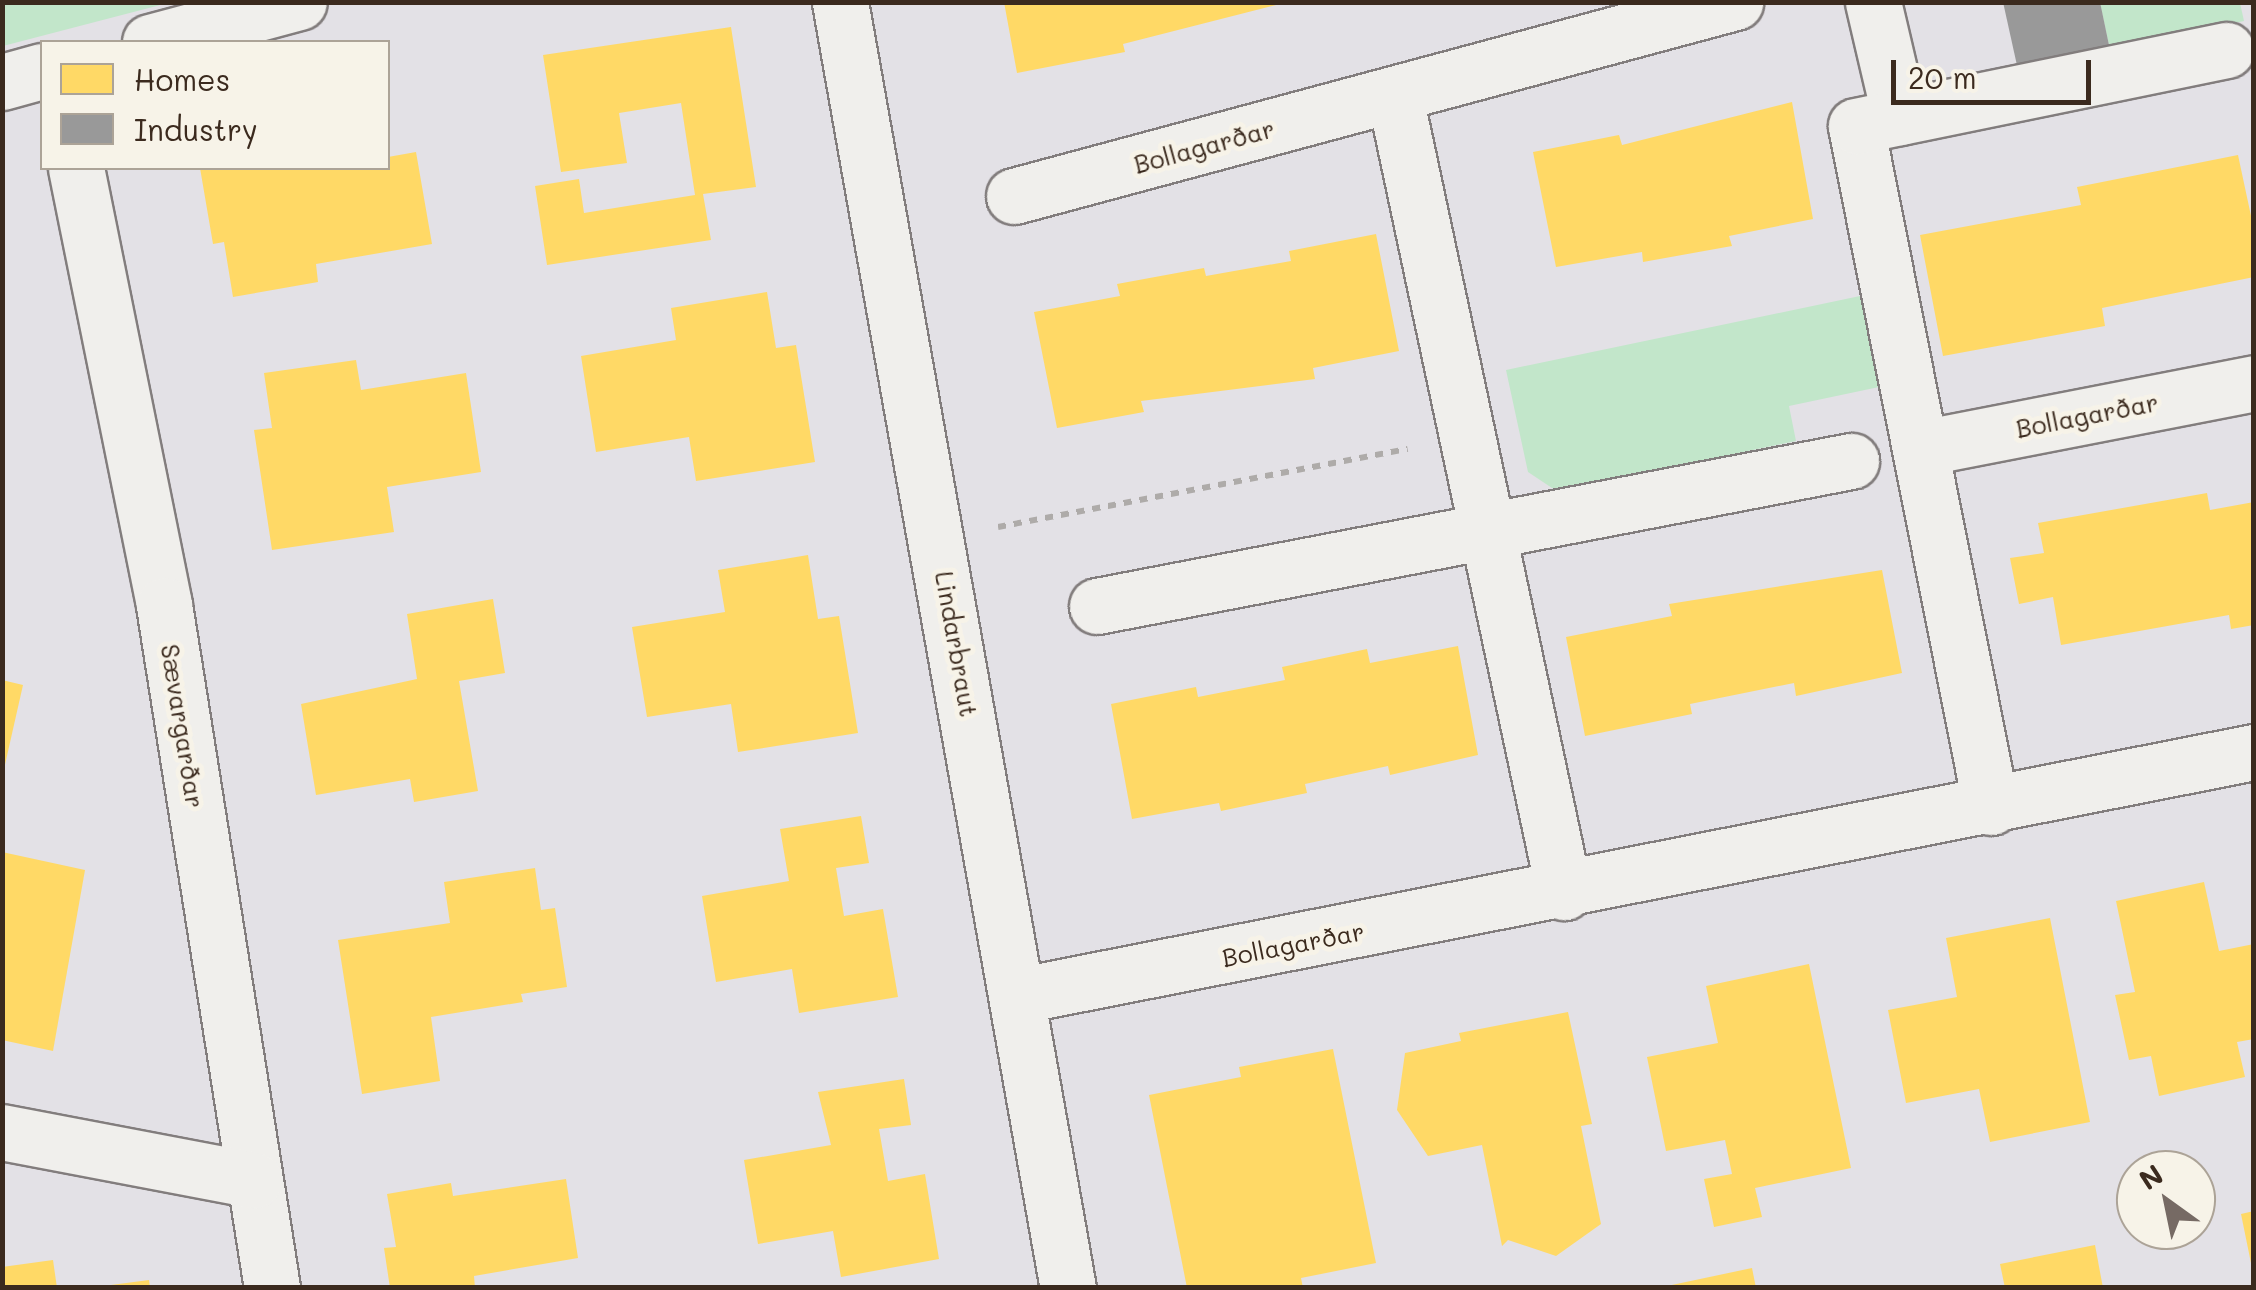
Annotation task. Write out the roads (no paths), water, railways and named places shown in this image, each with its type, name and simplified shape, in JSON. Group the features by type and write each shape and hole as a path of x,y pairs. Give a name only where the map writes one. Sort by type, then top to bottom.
{"street":[{"path":"158,40 300,2"},
{"name":"Lindarbraut","path":"840,2 1021,995 1068,1288"},
{"name":"Bollagarðar","path":"1014,196 1395,97 1735,2"},
{"path":"1873,2 1900,117"},
{"path":"1991,807 1856,126 2226,50"},
{"path":"2,82 40,72"},
{"path":"1395,97 1564,892"},
{"name":"Sævargarðar","path":"76,170 164,605 272,1288"},
{"name":"Bollagarðar","path":"1921,448 2254,383"},
{"path":"1097,606 1851,461"},
{"name":"Bollagarðar","path":"1021,995 1564,892 2254,752"},
{"path":"2,1132 254,1180"}]}
